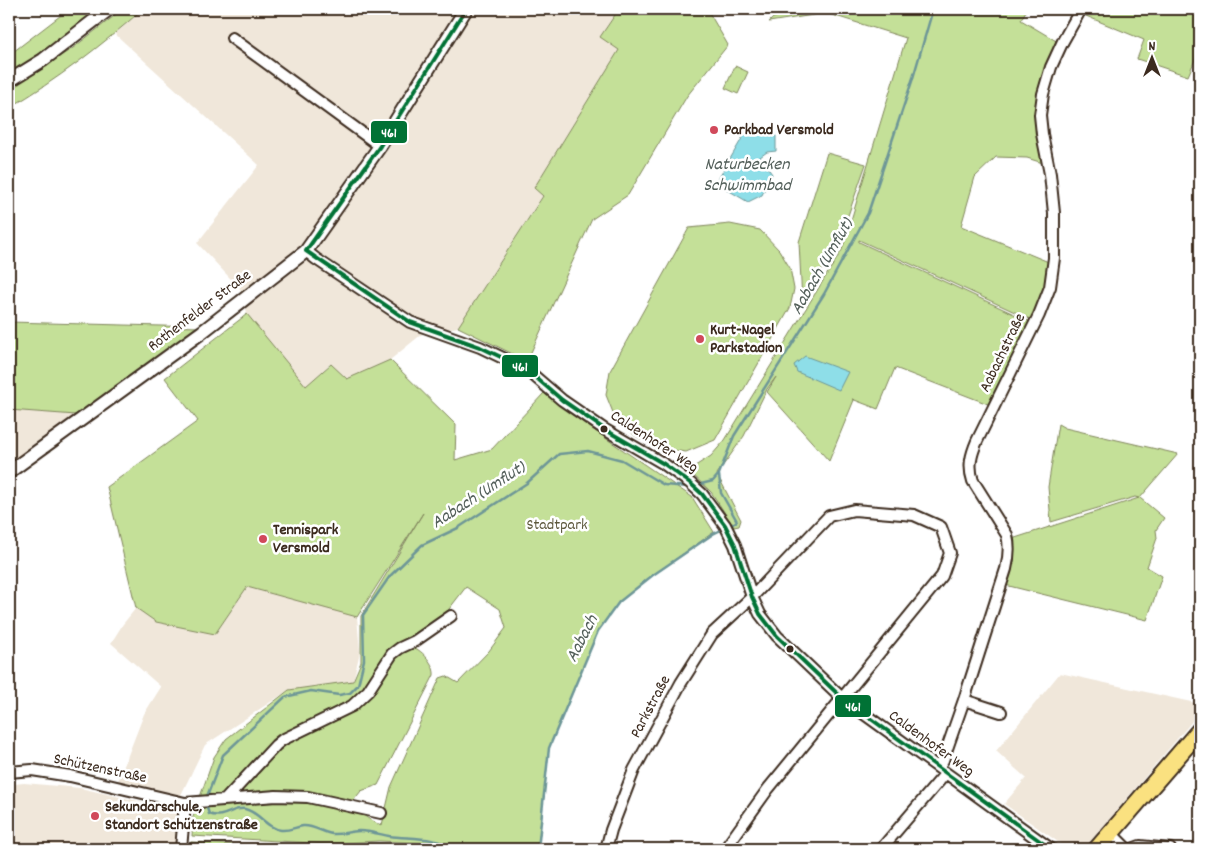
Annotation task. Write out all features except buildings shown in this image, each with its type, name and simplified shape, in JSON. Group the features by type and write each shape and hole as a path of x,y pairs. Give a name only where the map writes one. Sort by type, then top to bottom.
{"main road":[{"path":"1097,849 1200,730"}],"street":[{"path":"9,81 43,60 109,9"},
{"name":"Rothenfelder Straße","path":"9,472 202,332 306,250 380,146 466,9"},
{"name":"Aabachstraße","path":"881,849 942,770 943,760 1006,569 1009,546 1007,535 973,481 970,473 970,458 1039,315 1050,287 1054,258 1054,213 1050,174 1040,115 1050,67 1062,41 1081,9"},
{"path":"232,38 380,146"},
{"name":"Caldenhofer Weg","path":"306,250 316,259 410,322 480,347 526,368 562,400 604,429 664,464 694,486 714,508 726,528 735,545 760,614 777,636 842,698 1051,849"},
{"name":"Parkstraße","path":"606,849 611,830 634,770 681,683 712,634 752,596 829,516 854,510 914,515 941,527 950,553 942,576 768,789 725,849"},
{"path":"226,799 282,740 352,706 368,691 392,654 415,641 451,616"},
{"path":"964,700 1001,712"},
{"name":"Schützenstraße","path":"9,772 32,770 70,776 185,802 276,796 308,797 381,813"},
{"path":"181,849 185,802"},
{"path":"1111,833 1127,849"},
{"path":"1132,849 1140,846 1170,849"}],"shaded area":[{"path":"143,9 619,9 600,37 619,50 534,188 543,195 458,327 422,334 390,360 347,379 330,364 306,387 247,314 243,292 197,243 259,165 115,34"},
{"path":"9,410 76,415 9,464"},
{"path":"247,587 357,617 360,652 353,681 289,690 205,745 181,795 118,781 144,714 161,687 111,643 123,624 136,608 156,622 215,634"},
{"path":"1060,673 1200,704 1200,712 1084,849 1068,849 1004,804 1026,778 996,751"},
{"name":"Sekundarschule, Standort Schützenstraße","path":"24,783 80,788 174,809 177,813 176,849 16,849 10,790 15,784"}],"green space":[{"path":"69,9 99,9 77,28 9,74 9,55"},
{"path":"123,9 143,9 78,62 9,108 9,89 73,48"},
{"path":"619,9 707,9 728,45 687,96 628,195 592,219 527,361 458,327 543,196 534,188 619,50 600,37"},
{"path":"802,9 1027,9 1021,20 1058,42 1038,105 1046,164 1027,158 996,157 975,177 961,226 1051,263 1044,294 1032,320 859,240 859,242 1031,322 988,404 895,368 878,409 852,399 854,400 829,461 767,392 776,377 767,389 744,436 717,474 741,520 739,526 734,527 711,492 691,473 692,468 711,456 725,440 842,250 906,38 826,13 769,22 773,18"},
{"path":"1086,9 1200,9 1200,48 1188,76 1137,59 1144,40 1086,16 1083,12"},
{"path":"735,66 748,72 738,94 725,88"},
{"path":"827,153 866,164 838,244 802,301 799,242"},
{"name":"Kurt-Nagel Parkstadion","path":"730,224 760,230 779,250 790,268 794,289 790,308 715,440 686,452 657,448 634,435 614,415 606,395 610,371 689,228"},
{"name":"Stadtpark","path":"247,314 306,386 331,364 347,379 390,360 456,425 455,460 492,449 544,393 582,422 692,497 714,532 653,575 619,602 598,631 549,748 538,849 420,849 421,843 379,841 329,844 192,836 193,817 214,757 226,739 289,690 353,681 361,662 361,616 423,513 357,617 247,587 215,634 156,622 136,608 107,487 198,421 165,378","holes":["466,587 500,609 506,628 489,651 458,683 446,676 440,678 391,787 382,825 354,810 334,804 286,799 222,797 276,739 347,704 363,692 396,647 446,613"]},
{"path":"9,322 200,327 76,415 9,410"},
{"path":"1058,424 1065,428 1178,454 1140,498 1164,518 1156,530 1157,538 1147,567 1162,576 1147,620 1005,585 1012,539 1139,498 1135,497 1051,522 1048,487"},
{"path":"413,647 428,659 433,667 434,675 378,785 361,791 353,801 308,794 236,796 235,794 277,748 354,708 391,660 407,648"},
{"path":"191,842 241,845 241,849 191,849"}],"water":[{"name":"Naturbecken Schwimmbad","path":"751,123 776,136 776,151 767,152 760,157 772,174 762,195 748,202 716,183"},
{"path":"805,356 848,372 839,390 797,372 794,365"}],"waterway":[{"name":"Aabach (Umflut)","path":"697,485 713,481 719,474 734,436 824,294 868,213 913,78 933,9"},
{"name":"Aabach (Umflut)","path":"206,799 223,755 285,697 311,691 339,695 350,693 358,685 364,660 363,615 390,576 422,545 458,528 527,483 559,454 588,451 622,460 664,485 689,487"},
{"name":"Aabach","path":"719,475 721,493 737,521 730,526"},
{"name":"Aabach","path":"538,849 549,748 598,631 619,602 653,575 713,534 725,528"},
{"name":"Aabach (Umflut)","path":"206,805 209,814 215,815 224,815 236,810 245,809 254,813 276,829 281,830 307,826 332,834 355,831 366,832 431,840 455,849"}],"transit line":[{"name":"461","path":"306,251 380,146 466,9"},
{"name":"461","path":"306,251 410,322 480,347 526,369 562,400 604,429 664,464 690,483 702,494 725,525 735,545 752,597 760,614 777,636 842,698 1051,849"}],"place":[{"name":"Parkbad Versmold","path":"714,130"},
{"name":"Kurt-Nagel Parkstadion","path":"700,339"},
{"name":"Tennispark Versmold","path":"263,539"},
{"name":"Sekundarschule, Standort Schützenstraße","path":"95,816"}]}
